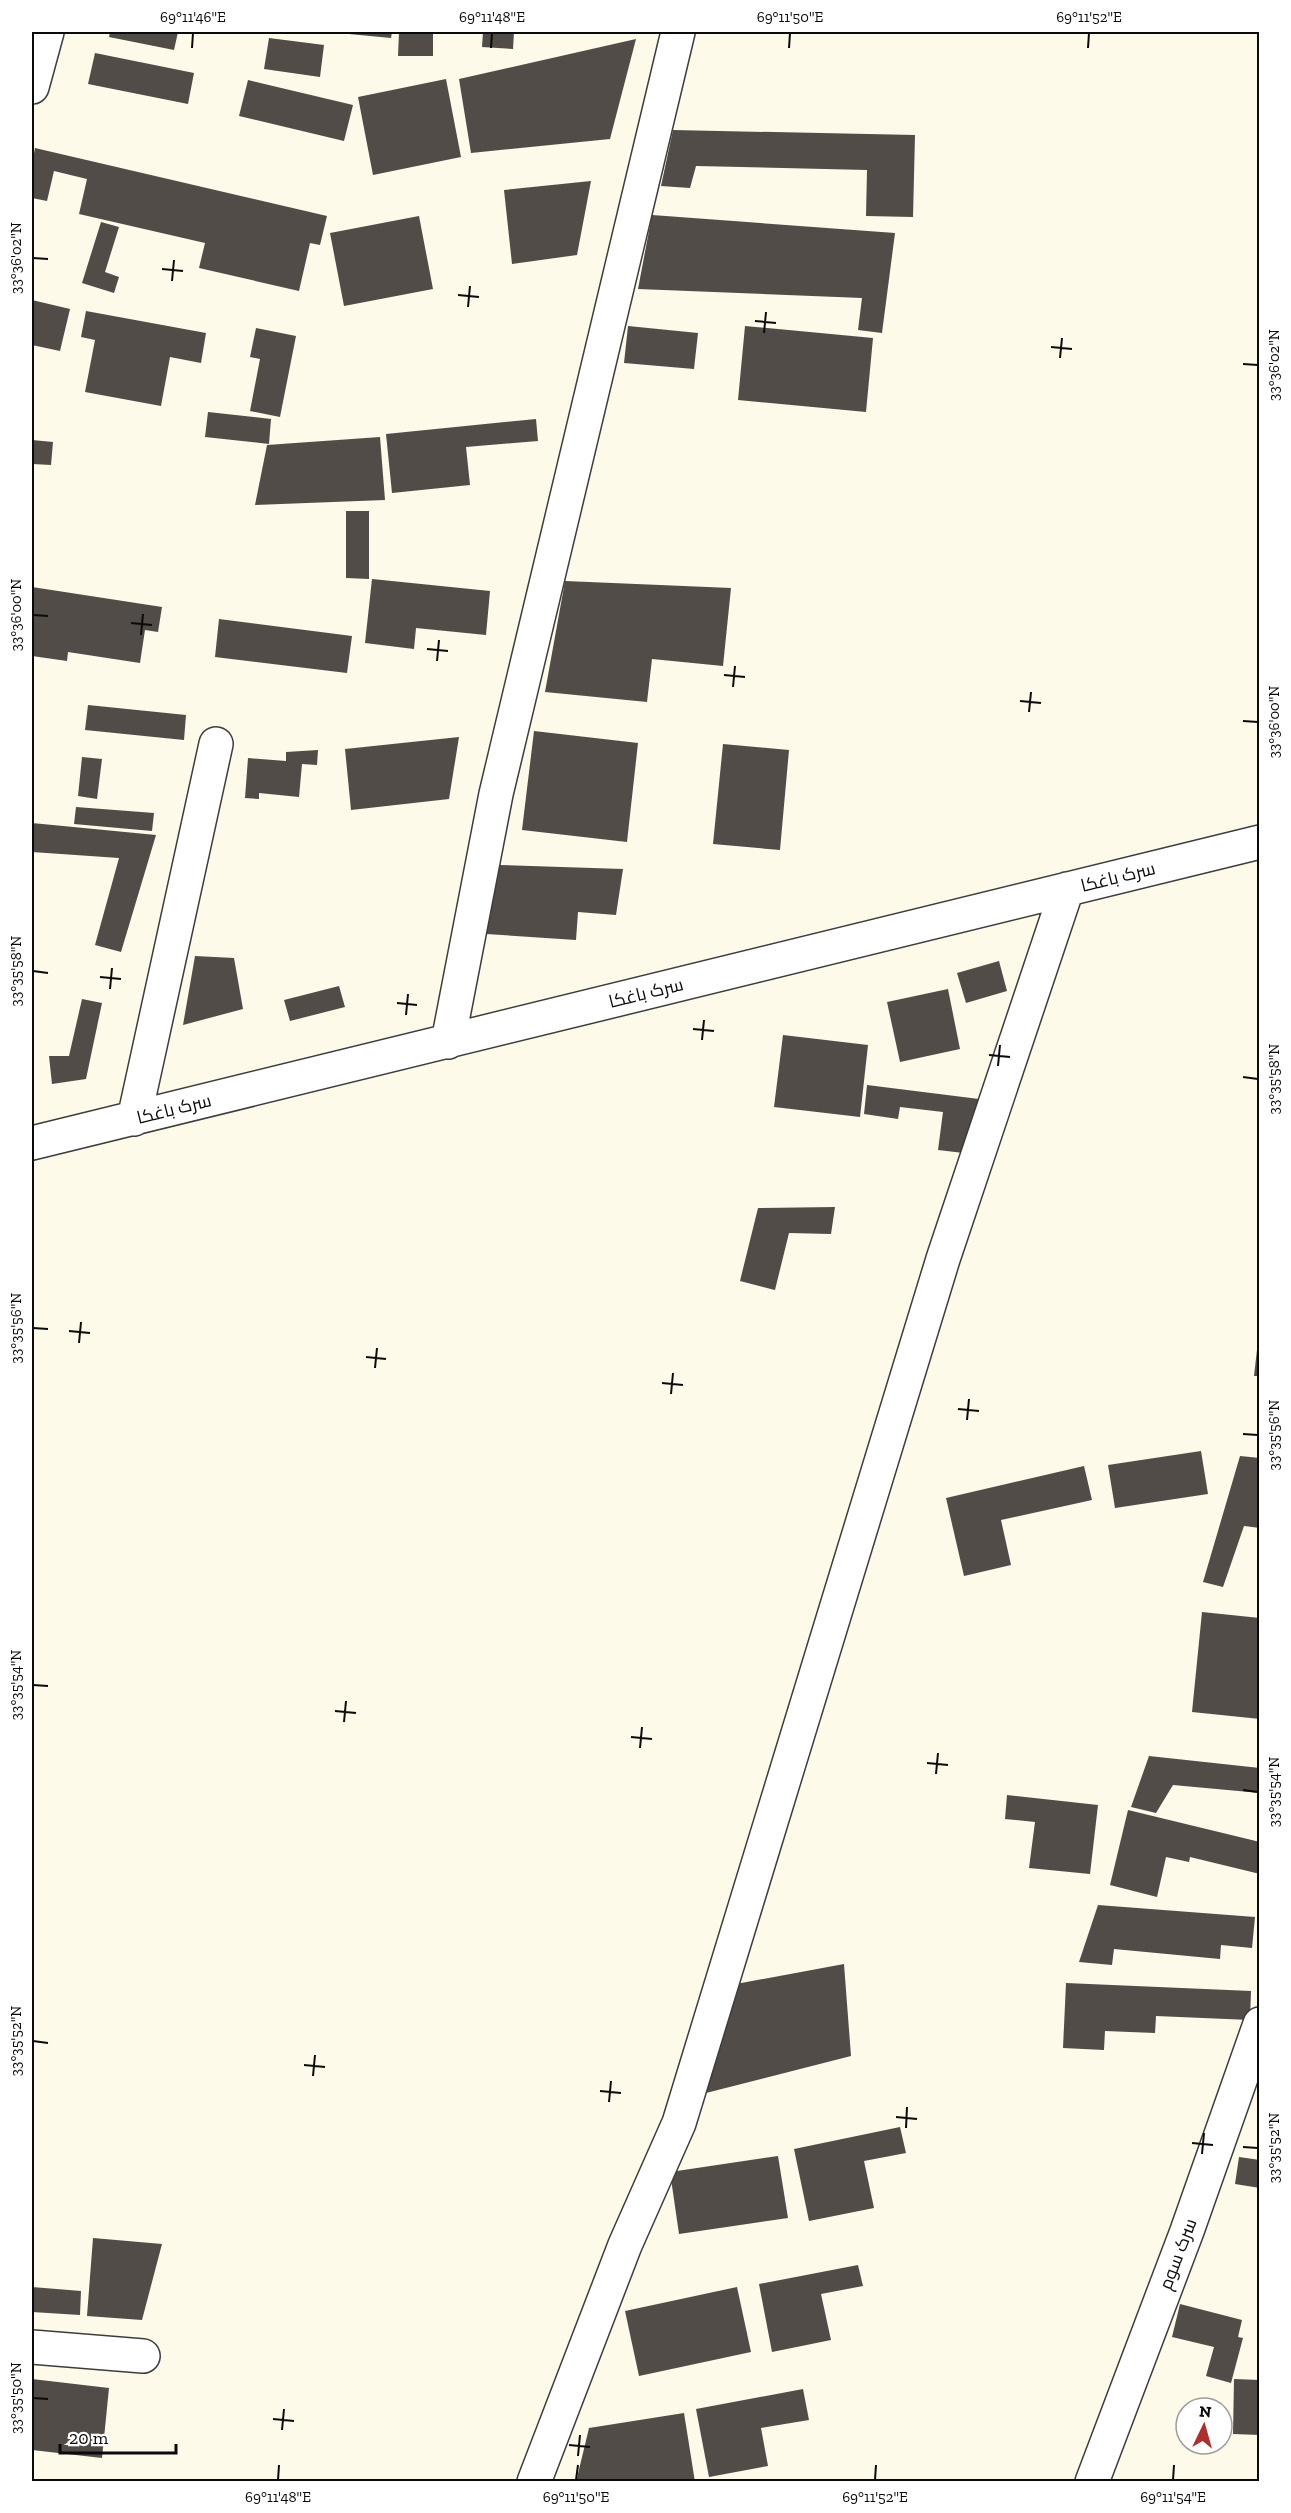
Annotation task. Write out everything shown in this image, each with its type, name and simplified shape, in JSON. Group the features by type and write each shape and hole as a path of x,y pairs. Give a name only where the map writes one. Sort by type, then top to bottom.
{"street":[{"path":"32,87 47,32"},
{"path":"448,1042 496,794 678,32"},
{"path":"134,1119 216,744"},
{"name":"سرک باغکا","path":"32,1145 1260,842"},
{"path":"534,2481 625,2245 679,2123 943,1259 1067,889"},
{"name":"سرک سوم","path":"1092,2481 1187,2231 1260,2024"},
{"path":"32,2347 143,2356"}],"building":[{"path":"110,32 178,32 174,50 109,37"},
{"path":"328,32 392,32 391,38"},
{"path":"399,32 433,32 433,56 398,56"},
{"path":"483,32 514,32 513,49 482,47"},
{"path":"269,38 324,45 320,77 264,69"},
{"path":"636,39 610,139 471,153 459,79"},
{"path":"95,53 194,73 188,104 88,84"},
{"path":"446,79 461,157 373,175 358,97"},
{"path":"248,80 353,105 344,141 239,116"},
{"path":"673,130 915,135 913,217 866,216 867,170 696,166 690,188 661,186"},
{"path":"35,148 327,216 320,245 310,243 299,291 199,268 205,243 79,214 87,179 54,171 47,201 32,198 32,164"},
{"path":"591,181 577,255 512,264 504,190"},
{"path":"652,215 895,233 882,333 858,330 862,298 638,289"},
{"path":"419,216 433,289 344,306 330,233"},
{"path":"101,222 119,227 105,272 119,277 114,293 82,283"},
{"path":"32,300 70,309 60,351 32,345"},
{"path":"86,311 206,333 201,363 170,357 161,406 85,392 95,340 81,337"},
{"path":"628,326 698,333 694,369 624,363"},
{"path":"745,326 873,338 866,412 738,400"},
{"path":"256,328 296,336 280,417 250,411 260,359 250,357"},
{"path":"208,412 271,419 269,444 205,437"},
{"path":"536,419 538,441 466,447 470,485 392,493 386,434"},
{"path":"380,437 385,500 255,505 267,445"},
{"path":"32,440 53,442 51,465 32,464"},
{"path":"346,511 369,511 369,579 346,578"},
{"path":"372,579 490,591 486,635 416,628 414,649 365,643"},
{"path":"565,581 731,588 723,666 652,659 647,702 545,692"},
{"path":"32,587 162,607 158,632 145,630 140,663 68,652 67,661 32,656"},
{"path":"219,619 352,636 347,673 215,657"},
{"path":"88,705 186,715 184,740 85,730"},
{"path":"534,731 638,743 627,842 522,830"},
{"path":"459,737 449,799 351,810 345,749"},
{"path":"723,744 789,750 780,850 713,844"},
{"path":"318,750 317,765 302,764 299,797 259,793 259,799 245,798 248,758 286,761 286,752"},
{"path":"82,757 102,759 97,799 78,796"},
{"path":"76,807 154,813 152,831 74,824"},
{"path":"32,823 156,835 121,952 95,945 119,858 32,852"},
{"path":"499,865 623,869 616,915 578,912 576,940 486,934"},
{"path":"195,956 234,958 243,1009 183,1025"},
{"path":"999,961 1007,991 966,1003 957,973"},
{"path":"339,986 345,1007 290,1021 284,1000"},
{"path":"948,989 960,1049 900,1062 887,1002"},
{"path":"82,999 102,1003 86,1079 52,1084 49,1056 69,1056"},
{"path":"783,1035 868,1045 860,1117 774,1107"},
{"path":"867,1085 979,1099 972,1154 938,1150 943,1112 900,1107 898,1119 864,1114"},
{"path":"835,1207 831,1234 789,1233 775,1290 740,1281 758,1208"},
{"path":"1258,1341 1260,1341 1260,1376 1254,1376"},
{"path":"1201,1451 1208,1494 1115,1508 1108,1465"},
{"path":"1240,1456 1260,1458 1260,1528 1244,1526 1223,1587 1203,1582"},
{"path":"1084,1466 1092,1500 1001,1520 1011,1565 964,1576 946,1498"},
{"path":"1202,1612 1260,1618 1260,1719 1192,1712"},
{"path":"1149,1756 1260,1768 1260,1793 1173,1785 1156,1813 1131,1807"},
{"path":"1007,1795 1098,1805 1090,1874 1029,1868 1035,1822 1005,1819"},
{"path":"1128,1810 1260,1842 1260,1874 1190,1857 1189,1862 1166,1857 1157,1897 1110,1885"},
{"path":"1098,1905 1255,1917 1252,1948 1221,1945 1220,1959 1114,1949 1112,1965 1079,1962"},
{"path":"844,1964 851,2056 702,2094 736,1984"},
{"path":"1066,1983 1251,1991 1250,2020 1156,2016 1155,2033 1105,2031 1104,2050 1063,2048"},
{"path":"900,2127 906,2153 864,2161 874,2208 809,2221 794,2149"},
{"path":"778,2156 788,2218 679,2234 670,2172"},
{"path":"1239,2157 1260,2160 1260,2188 1235,2184"},
{"path":"93,2238 162,2244 142,2320 87,2316"},
{"path":"858,2265 863,2286 821,2294 831,2340 772,2352 759,2284"},
{"path":"32,2287 81,2291 80,2315 32,2312"},
{"path":"737,2287 751,2352 639,2376 625,2311"},
{"path":"1180,2304 1242,2320 1238,2337 1243,2338 1231,2383 1206,2376 1214,2347 1172,2337"},
{"path":"32,2379 109,2388 102,2458 32,2450"},
{"path":"1234,2379 1260,2380 1260,2435 1234,2434"},
{"path":"803,2389 809,2420 761,2428 768,2466 709,2477 696,2409"},
{"path":"684,2413 695,2482 576,2482 589,2428"}]}
